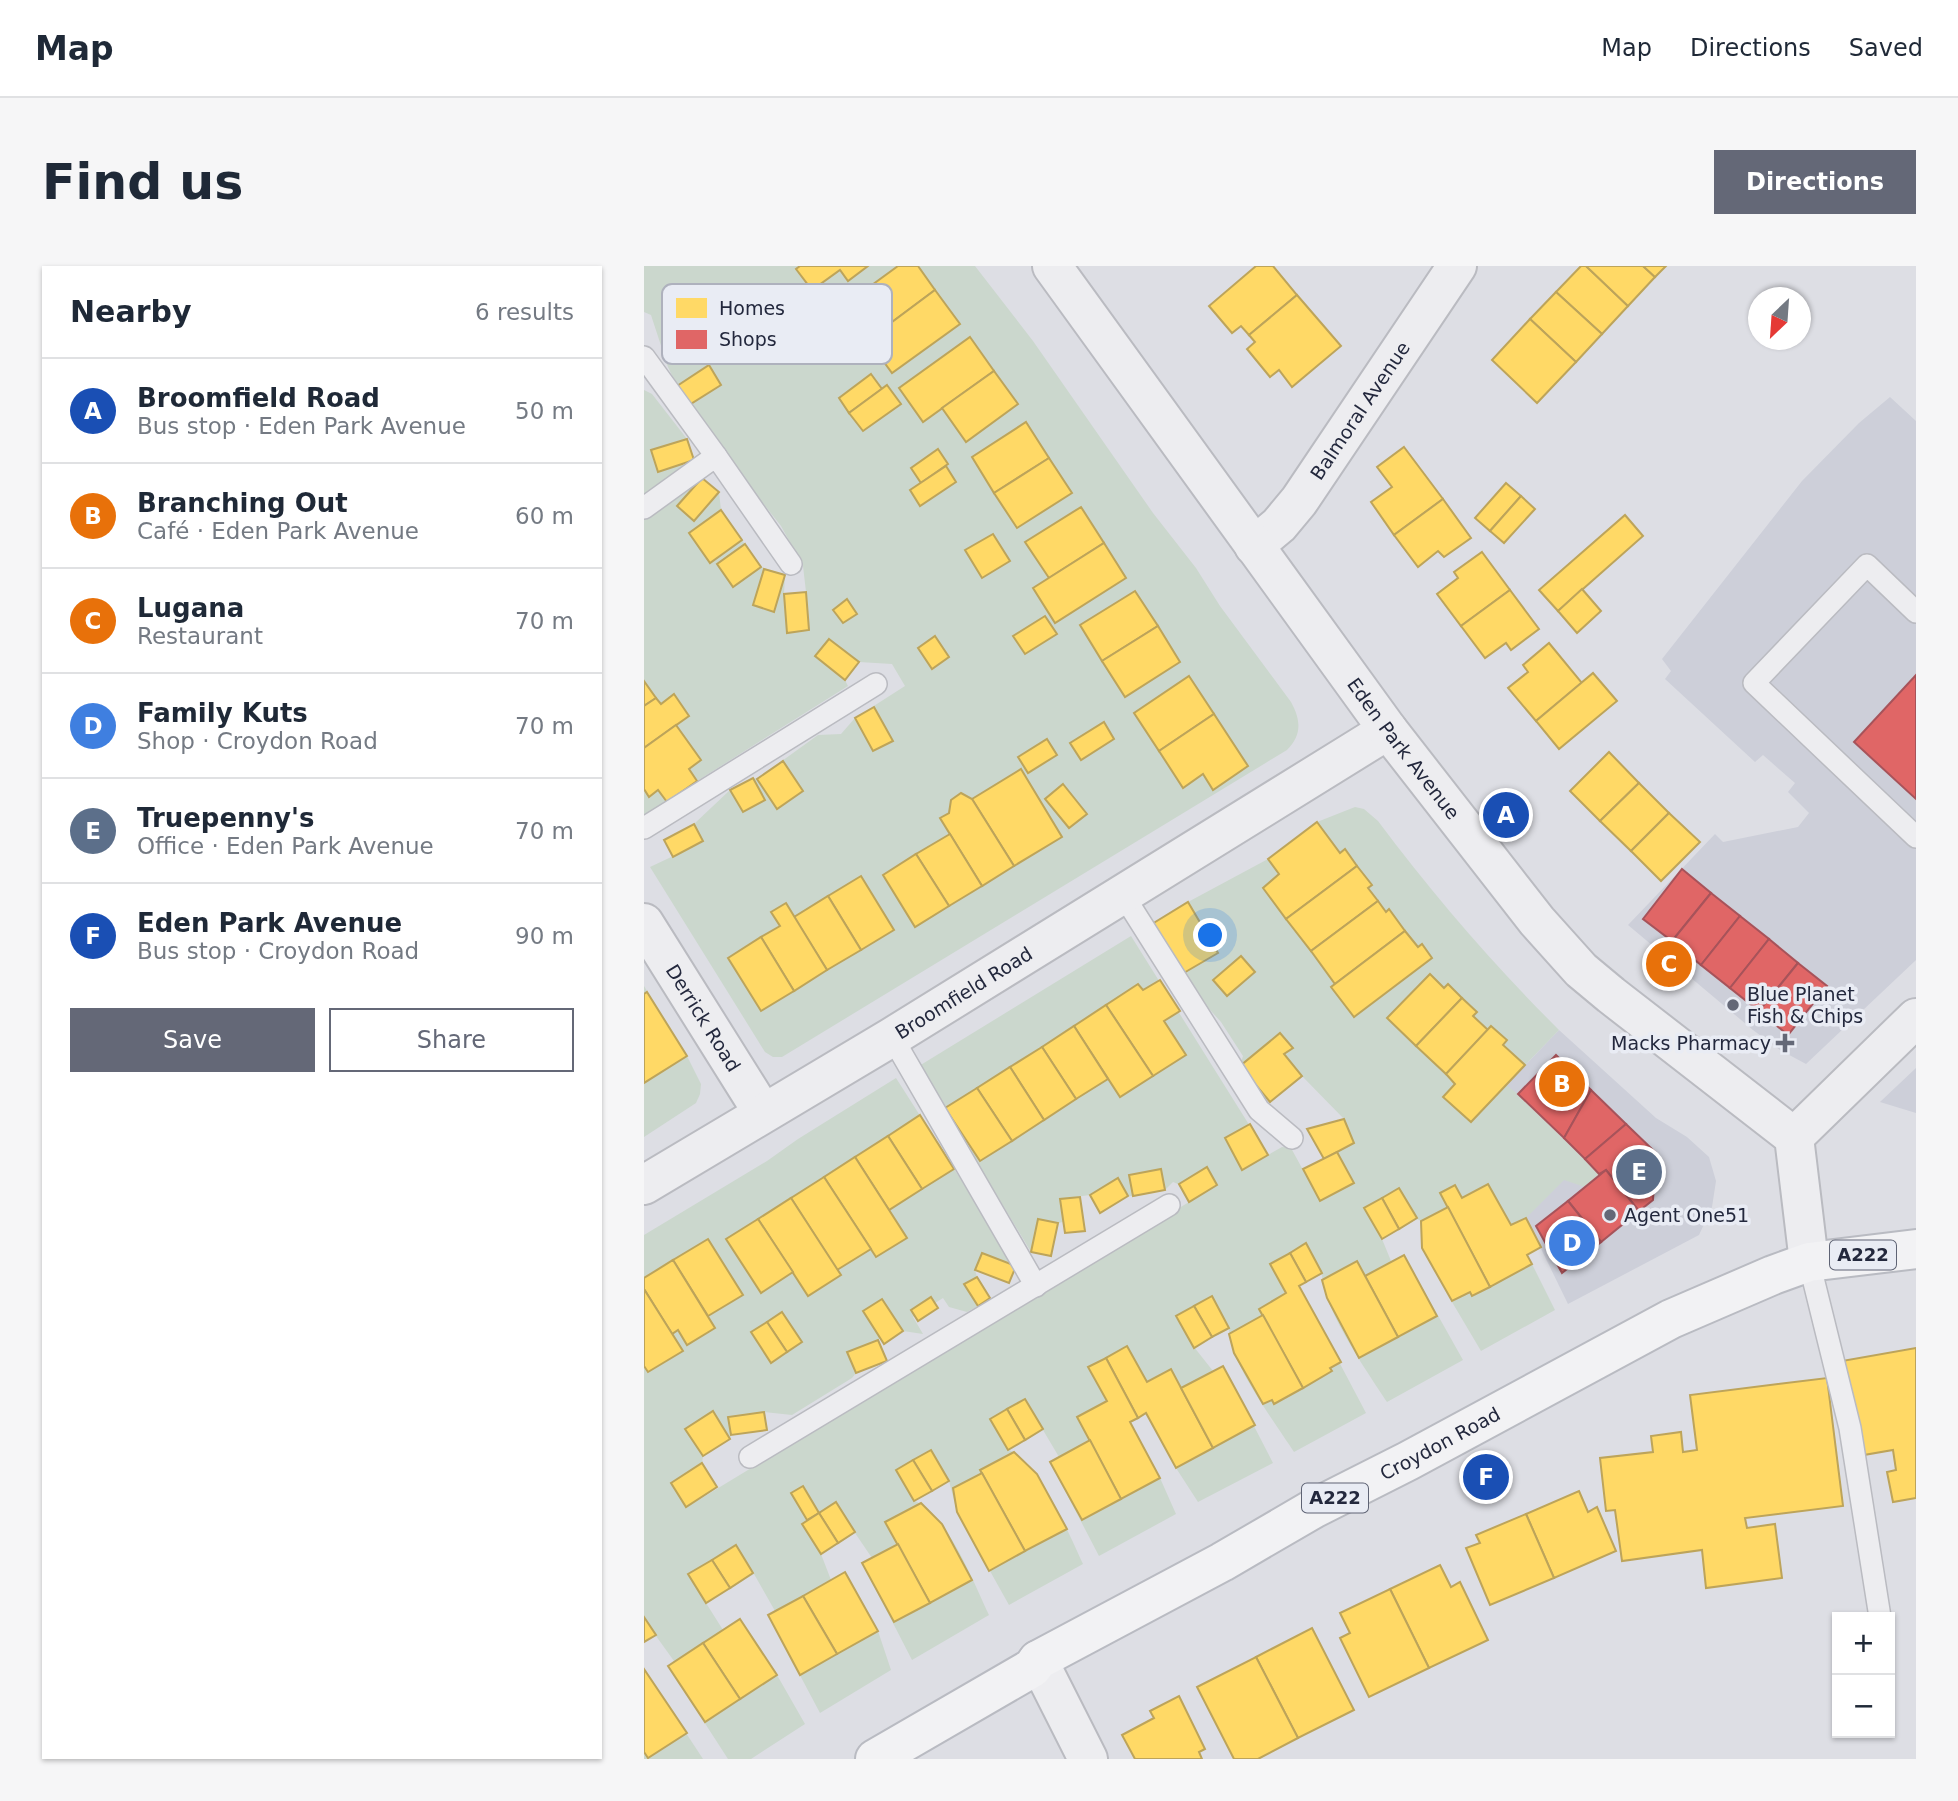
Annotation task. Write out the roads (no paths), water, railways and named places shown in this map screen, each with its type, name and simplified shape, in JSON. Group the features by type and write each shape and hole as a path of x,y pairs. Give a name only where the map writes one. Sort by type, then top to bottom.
{"main road":[{"name":"Croydon Road","path":"875,1759 1032,1668 1038,1660 1222,1562 1313,1509 1408,1461 1671,1319 1809,1262 1916,1249"}],"street":[{"name":"Eden Park Avenue","path":"1052,266 1388,730 1537,921 1581,970 1794,1137"},
{"name":"Balmoral Avenue","path":"1254,546 1279,525 1299,501 1457,266"},
{"name":"Broomfield Road","path":"644,1185 892,1037 1388,730"},
{"name":"Derrick Road","path":"644,923 763,1113"},
{"path":"1809,1262 1794,1137 1916,1018"},
{"path":"1038,1660 1088,1759"}],"lane":[{"path":"644,357 791,564"},
{"path":"644,508 716,456"},
{"path":"1916,612 1867,565 1754,683 1916,837"},
{"path":"644,828 876,684"},
{"path":"1122,893 1259,1110 1292,1138"},
{"path":"892,1037 1036,1286"},
{"path":"750,1457 1169,1205"},
{"path":"1809,1262 1850,1428 1879,1612"}],"place":[{"name":"Broomfield Road","path":"1506,815"},
{"name":"Lugana","path":"1669,964"},
{"name":"Blue Planet Fish & Chips","path":"1733,1005"},
{"name":"Macks Pharmacy","path":"1785,1043"},
{"name":"Branching Out","path":"1562,1084"},
{"name":"Truepenny's","path":"1639,1172"},
{"name":"Agent One51","path":"1610,1215"},
{"name":"Family Kuts","path":"1572,1243"},
{"name":"Eden Park Avenue","path":"1486,1477"}]}
